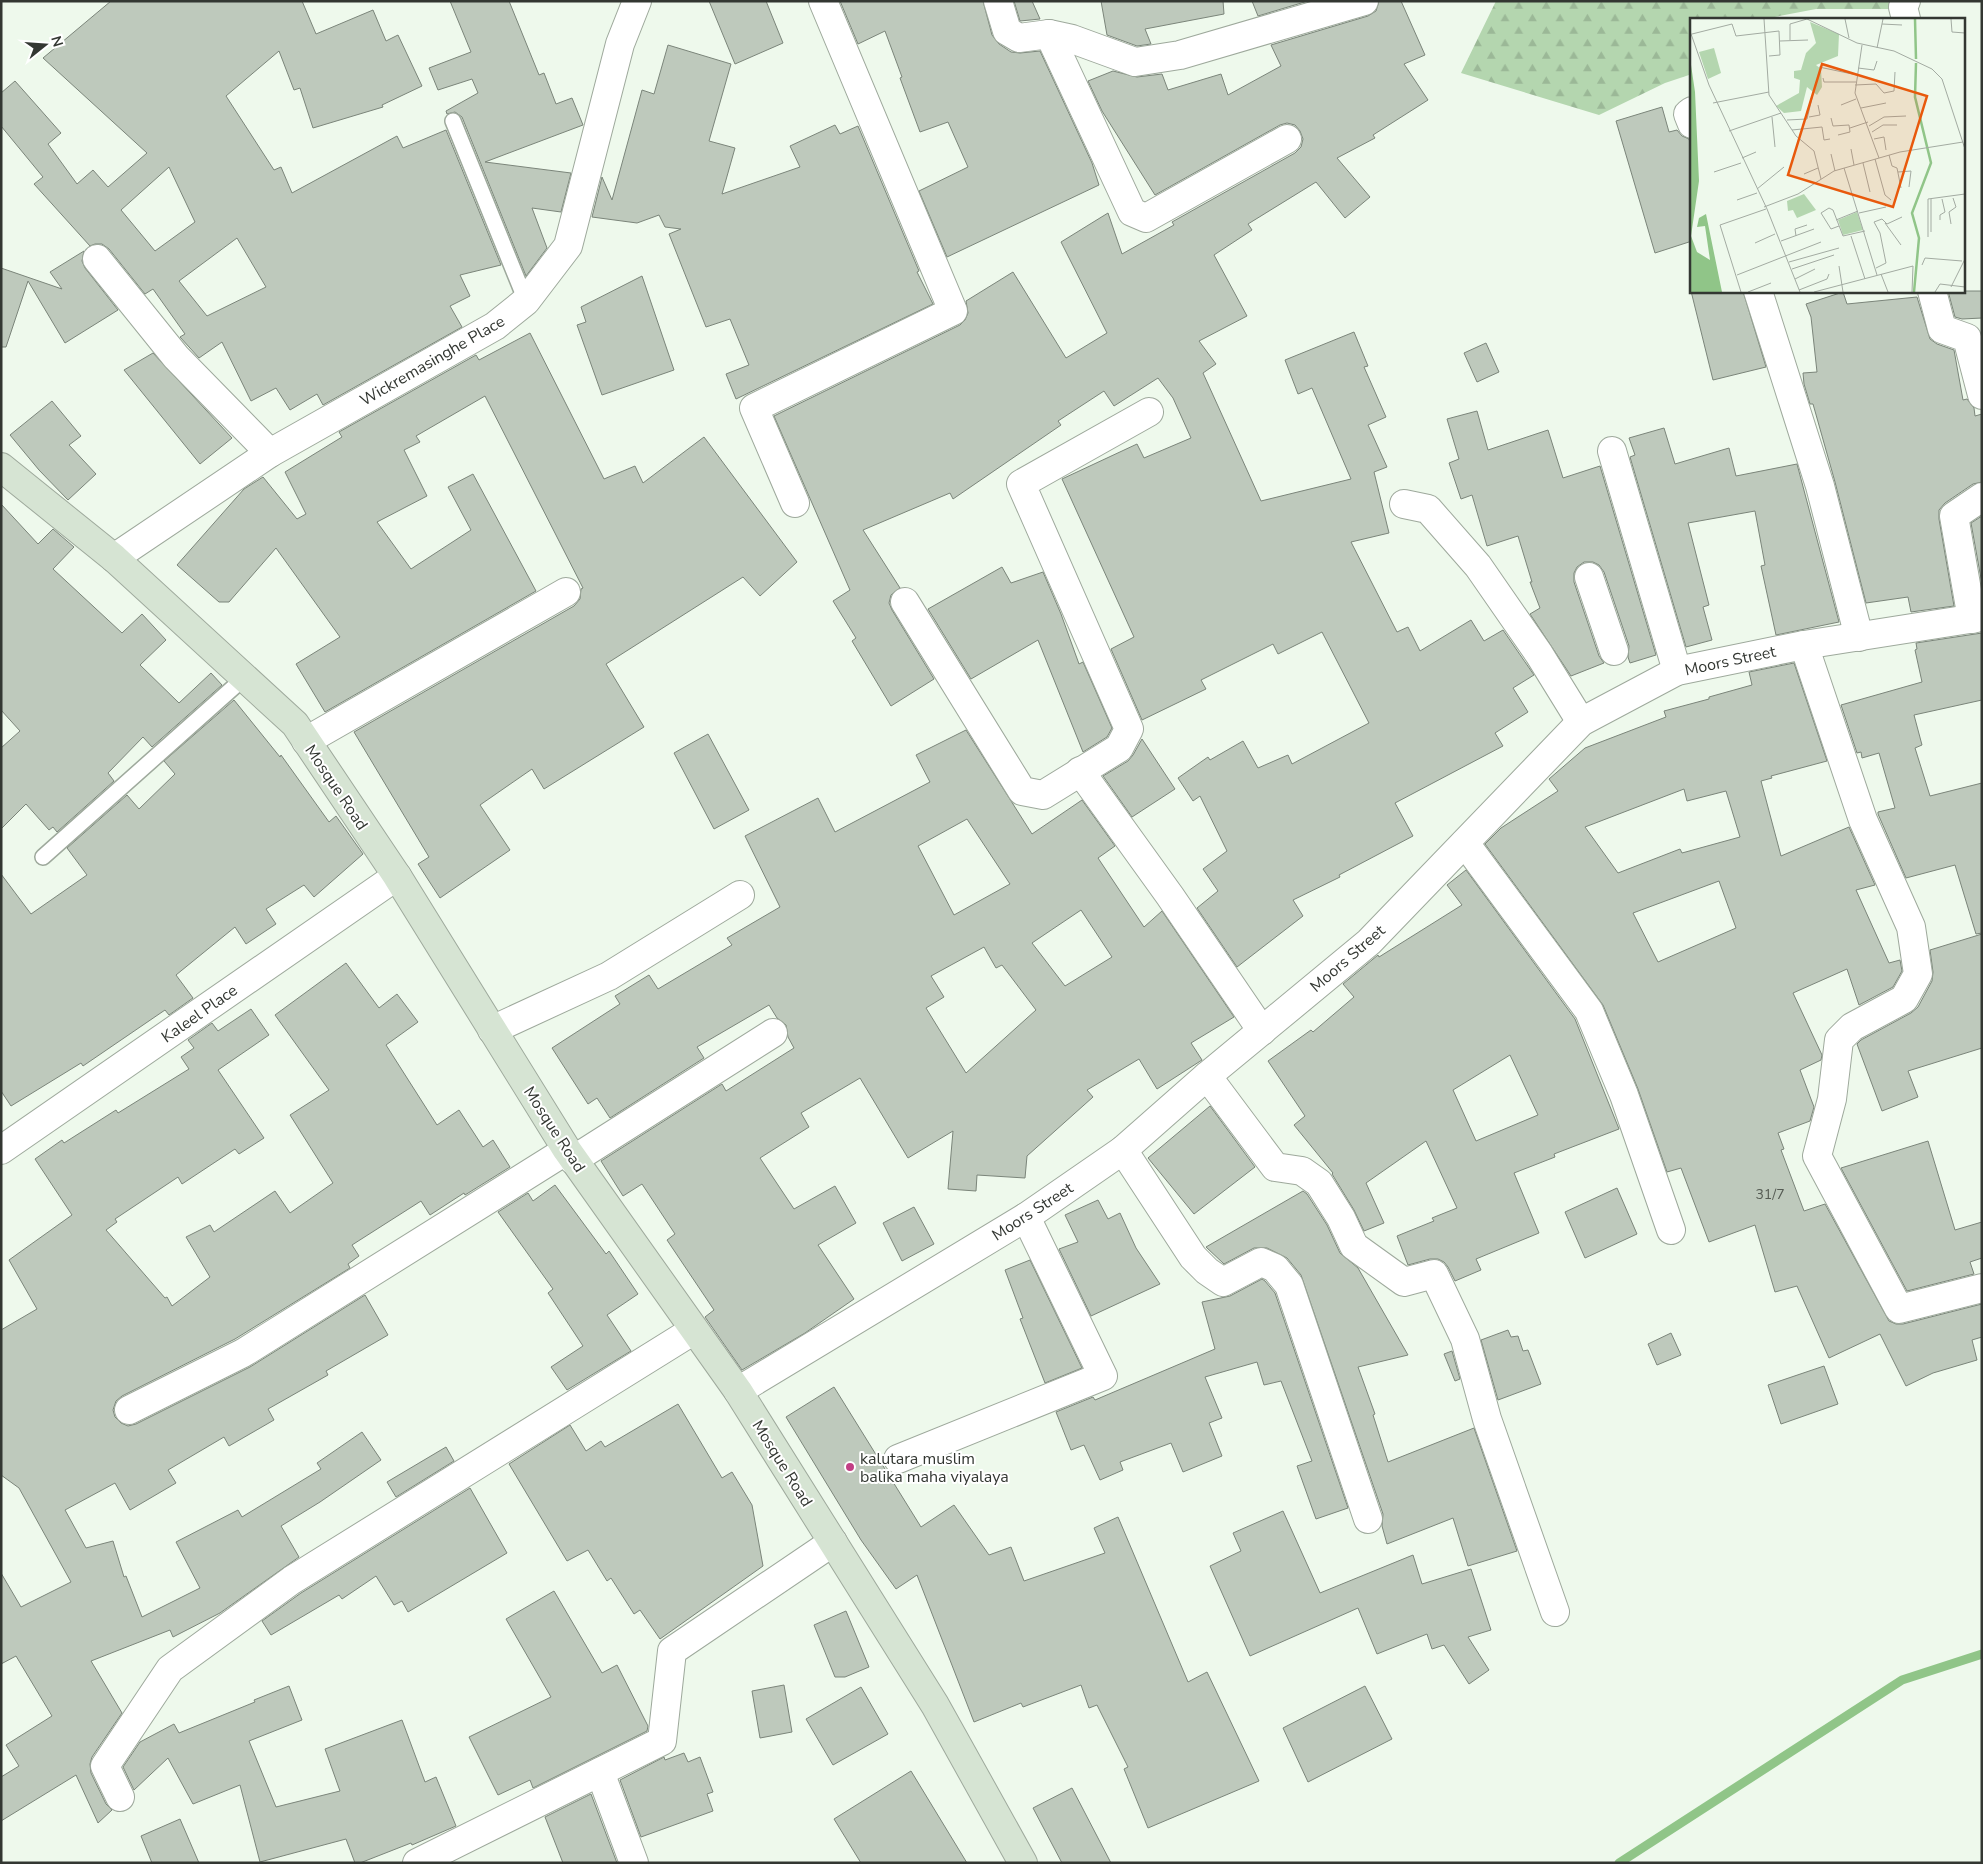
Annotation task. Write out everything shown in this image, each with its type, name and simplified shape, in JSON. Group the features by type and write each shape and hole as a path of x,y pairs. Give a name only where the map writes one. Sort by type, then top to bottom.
{"street":[{"name":"Wickremasinghe Place","path":"114,558 270,453 495,326 526,301 568,246 620,44 637,1"},
{"path":"795,503 754,408 953,311 823,1"},
{"path":"998,1 1007,31 1019,38 1049,34 1072,39 1135,62 1180,56 1364,1"},
{"path":"1906,1 1903,7 1906,18"},
{"path":"1049,34 1132,212 1146,218 1288,139"},
{"path":"97,259 176,357 270,453"},
{"path":"1758,292 1820,486 1859,637"},
{"path":"1932,292 1942,329 1974,334 1982,395"},
{"path":"905,602 1022,791 1043,795 1119,748 1128,728 1021,484 1149,412"},
{"path":"1612,451 1677,671"},
{"name":"Mosque Road","path":"1,467 114,558 295,724 397,876 570,1155 738,1391 935,1705 1022,1863"},
{"path":"1977,618 1954,516 1982,497"},
{"path":"1404,504 1428,509 1478,566 1540,654 1581,722"},
{"path":"1588,577 1614,651"},
{"path":"306,741 566,592"},
{"name":"Moors Street","path":"738,1391 1026,1217 1123,1150 1207,1076 1369,942 1581,722 1677,671 1804,645 1977,618"},
{"path":"1804,645 1863,820 1911,928 1918,974 1904,999 1852,1027 1839,1040 1832,1099 1817,1156 1899,1309 1982,1288"},
{"path":"1080,771 1170,896 1262,1031"},
{"path":"1465,843 1589,1011 1624,1095 1671,1230"},
{"name":"Kaleel Place","path":"1,1150 397,876"},
{"path":"492,1030 609,976 740,894"},
{"path":"129,1410 242,1353 773,1034"},
{"path":"1207,1076 1275,1167 1302,1171 1319,1183 1341,1218 1354,1246 1404,1282 1434,1274 1464,1339 1487,1419 1555,1612"},
{"path":"1123,1150 1193,1257 1207,1271 1223,1282 1262,1262 1275,1268 1289,1285 1368,1519"},
{"path":"898,1459 1103,1376 1026,1217"},
{"path":"120,1797 105,1766 170,1669 292,1580 694,1330"},
{"path":"417,1863 662,1741 672,1651 833,1542"},
{"path":"600,1772 634,1863"}],"lane":[{"path":"453,121 526,301"},
{"path":"43,857 244,678"}],"green space":[{"path":"1496,1 1893,1 1890,9 1816,9 1769,18 1690,18 1690,75 1665,83 1599,115 1461,73"}],"building":[{"path":"111,1 302,1 316,34 373,10 386,41 398,35 422,86 382,105 383,107 313,128 300,88 294,90 279,51 226,96 274,170 281,167 292,193 397,136 403,148 446,130 501,265 460,275 470,296 450,306 462,327 323,405 317,394 290,410 276,388 251,401 222,342 199,358 180,337 185,334 153,289 145,294 109,249 102,244 90,246 34,184 43,177 1,126 1,93 15,81 61,133 48,144 77,184 93,170 108,187 147,153 43,58","holes":["169,167 195,222 155,251 121,210","237,238 266,287 207,316 179,281"]},
{"path":"450,1 509,1 539,75 544,73 556,104 572,98 583,125 485,162 571,173 561,212 532,208 547,248 526,276 462,117 455,112 447,114 446,111 478,93 472,79 438,90 429,68 471,52"},
{"path":"709,1 766,1 783,43 735,64"},
{"path":"840,1 983,1 992,35 999,44 1011,52 1040,51 1092,163 1099,185 947,257 919,191 968,167 948,122 920,132 885,31 858,44"},
{"path":"1014,1 1032,1 1040,19 1020,21"},
{"path":"1101,1 1223,1 1224,14 1145,29 1151,44 1137,46 1107,35"},
{"path":"1252,1 1308,1 1258,16"},
{"path":"1379,1 1401,1 1425,55 1404,64 1428,100 1373,135 1375,138 1337,158 1370,197 1345,218 1316,182 1248,224 1252,230 1214,255 1247,316 1199,341 1216,364 1203,373 1261,501 1351,479 1312,388 1298,394 1285,360 1354,332 1368,366 1364,367 1386,417 1368,425 1387,467 1374,472 1389,533 1351,542 1397,632 1408,627 1420,651 1471,620 1484,641 1503,630 1534,675 1513,688 1528,712 1495,733 1503,746 1395,803 1413,836 1339,875 1340,877 1293,900 1303,916 1237,967 1197,908 1218,891 1203,869 1227,851 1200,796 1193,801 1178,778 1208,757 1210,760 1243,741 1258,768 1288,755 1292,764 1369,723 1322,632 1278,654 1273,644 1201,680 1206,689 1142,720 1111,649 1134,637 1062,479 1137,444 1144,458 1191,438 1173,398 1158,378 1114,406 1104,391 1058,421 1061,425 953,499 950,493 863,530 900,588 891,595 889,603 934,679 891,706 852,641 856,638 833,601 850,590 774,416 960,325 968,313 966,301 1013,272 1066,358 1107,333 1061,242 1108,213 1122,254 1174,225 1172,222 1295,153 1301,147 1303,139 1295,125 1287,123 1280,125 1155,195 1102,111 1088,81 1113,71 1137,77 1162,74 1168,90 1221,74 1228,95 1281,66 1271,45 1368,16 1376,11"},
{"path":"668,45 731,64 709,141 735,148 722,194 800,167 790,146 835,125 840,134 858,126 919,271 917,272 933,304 736,399 726,374 749,365 730,319 706,327 669,234 681,229 665,227 659,215 637,223 592,217 602,177 612,200 642,90 654,94"},
{"path":"1662,107 1669,132 1677,130 1682,136 1689,139 1690,242 1655,253 1616,121"},
{"path":"84,251 82,261 85,268 118,310 65,343 28,281 6,347 1,347 1,268 62,289 50,272"},
{"path":"642,276 674,370 602,395 577,325 586,322 581,307"},
{"path":"1982,291 1982,318 1962,319 1955,317 1948,292"},
{"path":"1691,292 1743,292 1766,367 1713,380"},
{"path":"1843,292 1847,304 1917,297 1930,339 1937,344 1954,350 1963,400 1967,399 1974,408 1975,416 1982,414 1982,482 1973,484 1945,503 1939,510 1954,606 1911,612 1908,597 1866,603 1835,482 1813,404 1810,404 1804,384 1803,373 1817,372 1811,317 1806,304"},
{"path":"530,333 604,479 635,466 643,483 704,437 797,562 760,596 743,577 606,664 644,727 544,789 532,769 480,805 510,850 440,898 418,864 429,857 354,732 574,606 580,599 581,589 583,588 485,396 416,436 420,442 404,450 427,496 377,522 411,569 471,530 448,487 473,474 536,591 325,712 296,664 340,637 276,548 229,602 219,602 177,565 244,489 263,477 297,519 306,514 285,472 342,437 339,432 476,355 479,360"},
{"path":"1486,343 1499,372 1477,382 1464,353"},
{"path":"153,353 232,438 200,464 124,370"},
{"path":"52,401 81,436 69,445 96,474 68,500 39,470 10,435"},
{"path":"1477,411 1488,450 1548,430 1563,478 1600,466 1656,655 1630,663 1628,657 1629,646 1604,572 1599,565 1593,562 1584,562 1577,567 1574,573 1574,582 1599,656 1604,663 1571,676 1530,614 1540,608 1530,582 1532,582 1518,536 1487,546 1472,495 1461,499 1449,463 1459,459 1447,419"},
{"path":"1664,428 1675,464 1729,448 1736,476 1797,464 1839,622 1776,635 1761,566 1765,565 1755,511 1688,523 1709,605 1703,607 1712,640 1686,647 1630,457 1635,455 1629,438"},
{"path":"1,504 38,544 53,529 74,547 53,569 122,633 142,614 166,640 140,665 179,703 211,673 222,685 152,747 143,737 108,773 114,781 57,832 53,827 49,830 26,804 1,829 1,748 20,731 1,710"},
{"path":"1982,516 1982,584 1971,523"},
{"path":"1002,567 1011,583 1043,572 1079,664 1083,662 1112,728 1107,737 1083,752 1038,640 971,679 928,609"},
{"path":"1982,633 1982,700 1914,715 1922,745 1915,748 1930,796 1982,783 1982,933 1976,934 1955,865 1906,878 1878,814 1878,812 1895,808 1879,753 1862,758 1861,752 1857,753 1841,705 1922,682 1915,650 1917,649 1916,643"},
{"path":"1794,663 1827,761 1771,776 1772,778 1761,781 1781,856 1849,827 1875,885 1856,890 1889,963 1900,960 1902,971 1893,987 1859,1005 1847,969 1793,993 1822,1055 1821,1060 1800,1070 1814,1107 1810,1121 1778,1133 1784,1149 1781,1150 1804,1211 1825,1204 1889,1321 1903,1324 1982,1304 1982,1337 1972,1340 1977,1360 1933,1373 1906,1386 1880,1334 1829,1358 1797,1286 1775,1292 1755,1225 1709,1242 1681,1168 1667,1172 1638,1089 1603,1005 1485,844 1501,828 1558,791 1549,779 1585,748 1666,717 1664,711 1752,685 1749,672","holes":["1684,789 1687,801 1726,791 1740,837 1682,853 1680,849 1618,873 1585,827","1719,881 1736,928 1658,962 1633,913"]},
{"path":"234,700 280,757 281,755 329,822 336,816 363,854 314,897 304,885 266,909 276,924 246,944 235,927 176,975 193,998 169,1015 165,1010 83,1066 81,1063 11,1106 1,1091 1,874 31,914 87,875 67,848 127,795 139,809 175,774 164,761"},
{"path":"966,730 1032,834 1082,800 1115,846 1098,858 1144,927 1162,911 1234,1017 1191,1043 1202,1060 1157,1089 1139,1059 1087,1090 1093,1097 1027,1156 1025,1178 977,1175 976,1191 948,1189 953,1131 908,1158 860,1078 801,1113 809,1127 760,1158 794,1209 835,1186 856,1223 818,1245 854,1299 805,1333 742,1370 705,1317 714,1310 667,1240 675,1234 642,1184 623,1196 601,1161 722,1084 726,1091 794,1048 788,1037 786,1025 777,1018 769,1005 697,1047 704,1058 610,1118 597,1098 588,1104 552,1048 620,1004 615,996 649,975 658,989 732,945 727,938 780,907 745,836 818,798 835,832 930,782 916,755","holes":["967,819 1010,884 954,915 918,846","1081,910 1112,957 1065,986 1032,943","984,947 996,968 1002,965 1036,1010 966,1073 926,1008 944,997 931,976"]},
{"path":"708,734 749,810 714,829 674,753"},
{"path":"1142,739 1175,789 1132,817 1103,776 1128,761"},
{"path":"1466,870 1575,1019 1619,1129 1554,1154 1555,1157 1514,1173 1539,1233 1476,1259 1481,1270 1455,1281 1448,1267 1438,1259 1430,1259 1408,1265 1397,1236 1434,1221 1432,1218 1457,1208 1426,1141 1366,1183 1384,1223 1364,1231 1333,1173 1294,1125 1305,1116 1268,1061 1311,1030 1313,1032 1354,997 1343,984 1378,955 1379,957 1462,905 1447,885","holes":["1510,1055 1538,1115 1476,1141 1453,1090"]},
{"path":"1982,934 1982,1048 1908,1071 1918,1097 1882,1111 1857,1044 1918,1007 1932,981 1933,972 1930,950"},
{"path":"346,963 379,1008 397,994 418,1022 386,1045 437,1125 459,1110 483,1147 493,1140 510,1167 430,1215 421,1201 352,1245 359,1256 348,1264 350,1268 235,1339 122,1396 116,1401 113,1410 115,1417 121,1423 128,1426 136,1424 250,1367 365,1295 388,1335 326,1371 328,1375 268,1409 274,1420 229,1446 224,1437 168,1470 176,1483 130,1510 115,1483 65,1510 86,1548 113,1541 124,1577 126,1576 142,1617 200,1588 176,1542 238,1510 242,1517 321,1469 317,1463 362,1432 381,1460 281,1526 299,1557 220,1613 173,1637 170,1630 91,1661 122,1713 92,1757 90,1764 91,1773 106,1804 112,1810 98,1823 76,1775 1,1821 1,1777 19,1766 6,1745 52,1716 16,1656 1,1664 1,1573 21,1607 71,1582 19,1488 1,1475 1,1330 37,1309 9,1260 72,1215 35,1159 62,1140 64,1143 116,1110 118,1113 189,1069 181,1057 194,1048 188,1040 212,1023 218,1031 251,1009 269,1035 218,1070 264,1138 239,1154 235,1149 182,1184 178,1177 115,1219 117,1222 106,1230 165,1298 167,1297 172,1306 210,1277 186,1237 210,1225 214,1232 275,1191 290,1213 333,1183 290,1115 329,1090 275,1015"},
{"path":"1210,1106 1255,1167 1194,1214 1148,1158"},
{"path":"1928,1141 1955,1230 1982,1222 1982,1258 1970,1262 1974,1274 1907,1291 1841,1168"},
{"path":"555,1185 606,1254 609,1251 638,1294 607,1315 631,1351 567,1390 551,1367 583,1346 548,1293 553,1289 498,1212 528,1193 533,1201"},
{"path":"1617,1188 1637,1234 1585,1258 1565,1212"},
{"path":"1303,1191 1307,1194 1327,1225 1340,1253 1358,1268 1408,1355 1358,1367 1375,1414 1373,1415 1388,1462 1474,1428 1517,1551 1468,1566 1453,1518 1387,1544 1382,1526 1383,1514 1301,1275 1287,1258 1267,1248 1254,1248 1224,1264 1206,1247"},
{"path":"1098,1200 1108,1219 1120,1213 1136,1248 1160,1284 1091,1316 1059,1249 1078,1242 1065,1215"},
{"path":"914,1207 934,1244 902,1261 883,1223"},
{"path":"1030,1260 1082,1368 1045,1383 1020,1319 1023,1318 1005,1270"},
{"path":"1262,1279 1275,1293 1348,1508 1316,1519 1297,1466 1312,1461 1281,1381 1264,1385 1257,1362 1205,1377 1222,1418 1209,1423 1222,1456 1183,1472 1171,1443 1120,1462 1123,1470 1100,1480 1084,1445 1071,1450 1056,1412 1093,1397 1095,1400 1215,1349 1202,1302 1230,1296"},
{"path":"1508,1330 1511,1337 1518,1336 1523,1351 1528,1350 1541,1384 1498,1400 1481,1340"},
{"path":"1671,1333 1681,1355 1657,1365 1648,1344"},
{"path":"1452,1351 1460,1379 1455,1381 1444,1354"},
{"path":"1824,1366 1838,1404 1781,1424 1768,1385"},
{"path":"834,1387 921,1527 954,1505 989,1555 1011,1547 1024,1581 1105,1553 1094,1528 1118,1517 1188,1682 1207,1672 1259,1781 1148,1828 1124,1769 1128,1767 1097,1705 1089,1708 1081,1685 1023,1707 1021,1703 974,1722 917,1575 896,1589 861,1540 786,1417"},
{"path":"678,1404 722,1478 732,1472 752,1505 763,1566 660,1639 640,1610 634,1614 611,1578 607,1581 588,1550 567,1561 509,1464 570,1425 586,1451 601,1441 605,1447"},
{"path":"446,1447 454,1461 396,1497 387,1482"},
{"path":"470,1488 507,1553 408,1612 402,1601 394,1605 376,1576 342,1599 339,1595 271,1635 262,1621 301,1593"},
{"path":"1283,1511 1320,1593 1413,1555 1422,1584 1471,1569 1491,1630 1468,1637 1489,1670 1469,1684 1444,1645 1432,1649 1427,1634 1377,1654 1358,1608 1250,1656 1210,1566 1241,1551 1233,1533"},
{"path":"554,1591 602,1673 617,1665 648,1726 647,1731 533,1788 530,1780 498,1795 469,1737 551,1697 506,1619"},
{"path":"846,1611 869,1667 845,1677 835,1677 814,1625"},
{"path":"784,1685 792,1732 760,1738 752,1691"},
{"path":"289,1686 302,1720 249,1741 276,1807 340,1791 325,1749 402,1720 425,1782 436,1777 456,1826 412,1845 411,1843 360,1863 355,1863 346,1839 260,1862 240,1785 193,1804 168,1758 134,1790 123,1767 140,1742 174,1724 179,1733"},
{"path":"1365,1686 1392,1739 1308,1782 1283,1728"},
{"path":"861,1687 888,1734 833,1765 806,1719"},
{"path":"684,1753 688,1762 700,1757 713,1792 707,1794 713,1811 641,1837 620,1780 664,1757 665,1760"},
{"path":"911,1771 967,1863 861,1863 834,1819"},
{"path":"1072,1788 1111,1863 1062,1863 1033,1808"},
{"path":"591,1794 617,1863 563,1863 545,1817"},
{"path":"180,1819 199,1863 152,1863 141,1836"}],"waterway":[{"path":"1619,1863 1902,1680 1982,1654"}],"place":[{"name":"kalutara muslim balika maha viyalaya","path":"850,1467"}]}
